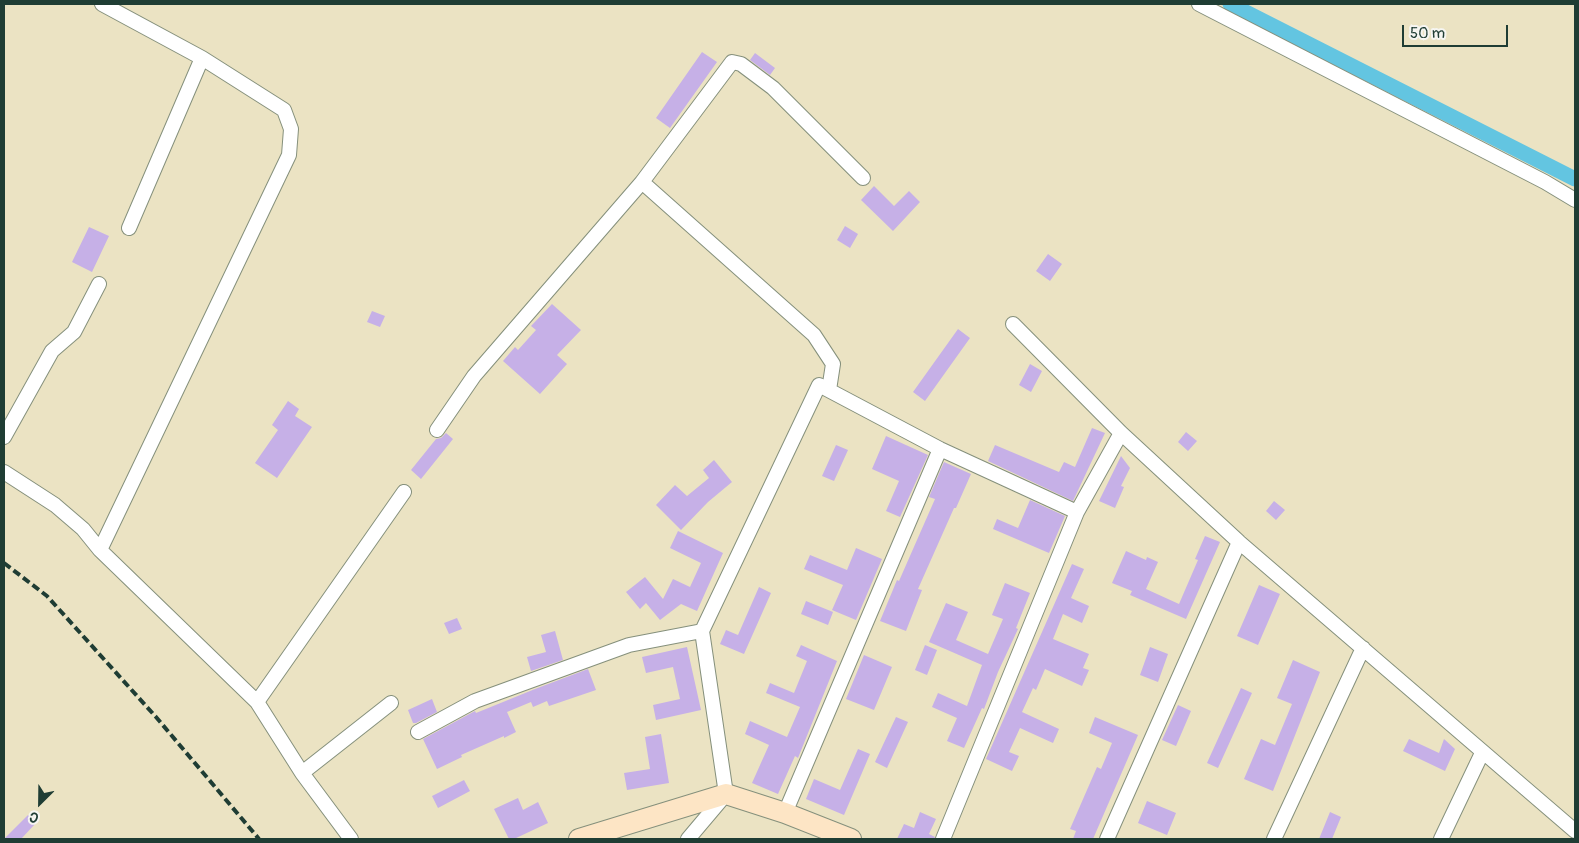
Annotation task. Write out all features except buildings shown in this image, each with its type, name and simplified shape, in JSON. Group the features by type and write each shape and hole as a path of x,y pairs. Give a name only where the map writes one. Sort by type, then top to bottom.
{"street":[{"path":"100,550 289,155 291,128 284,110 202,58 102,4"},
{"path":"1199,4 1545,182 1575,200"},
{"path":"129,228 202,58"},
{"path":"437,430 474,376 642,182 732,62 741,64 773,88 863,178"},
{"path":"642,182 814,335 833,364 829,390"},
{"path":"4,437 52,351 74,332 99,284"},
{"path":"1013,324 1122,433 1239,542 1482,753 1575,831"},
{"path":"688,839 726,794 702,631 819,385 940,449 1076,512"},
{"path":"942,839 1076,512 1122,433"},
{"path":"785,813 940,449"},
{"path":"4,472 55,505 83,529 100,550 257,702 302,773 351,839"},
{"path":"257,702 404,492"},
{"path":"1107,839 1239,542"},
{"path":"418,732 475,701 629,645 702,631"},
{"path":"1274,839 1363,648"},
{"path":"302,773 391,703"},
{"path":"1441,839 1482,753"},
{"path":"579,839 726,794 785,813 851,839"}],"waterway":[{"path":"1230,4 1575,179"}],"railway":[{"path":"4,563 47,596 156,717 259,839"}]}
